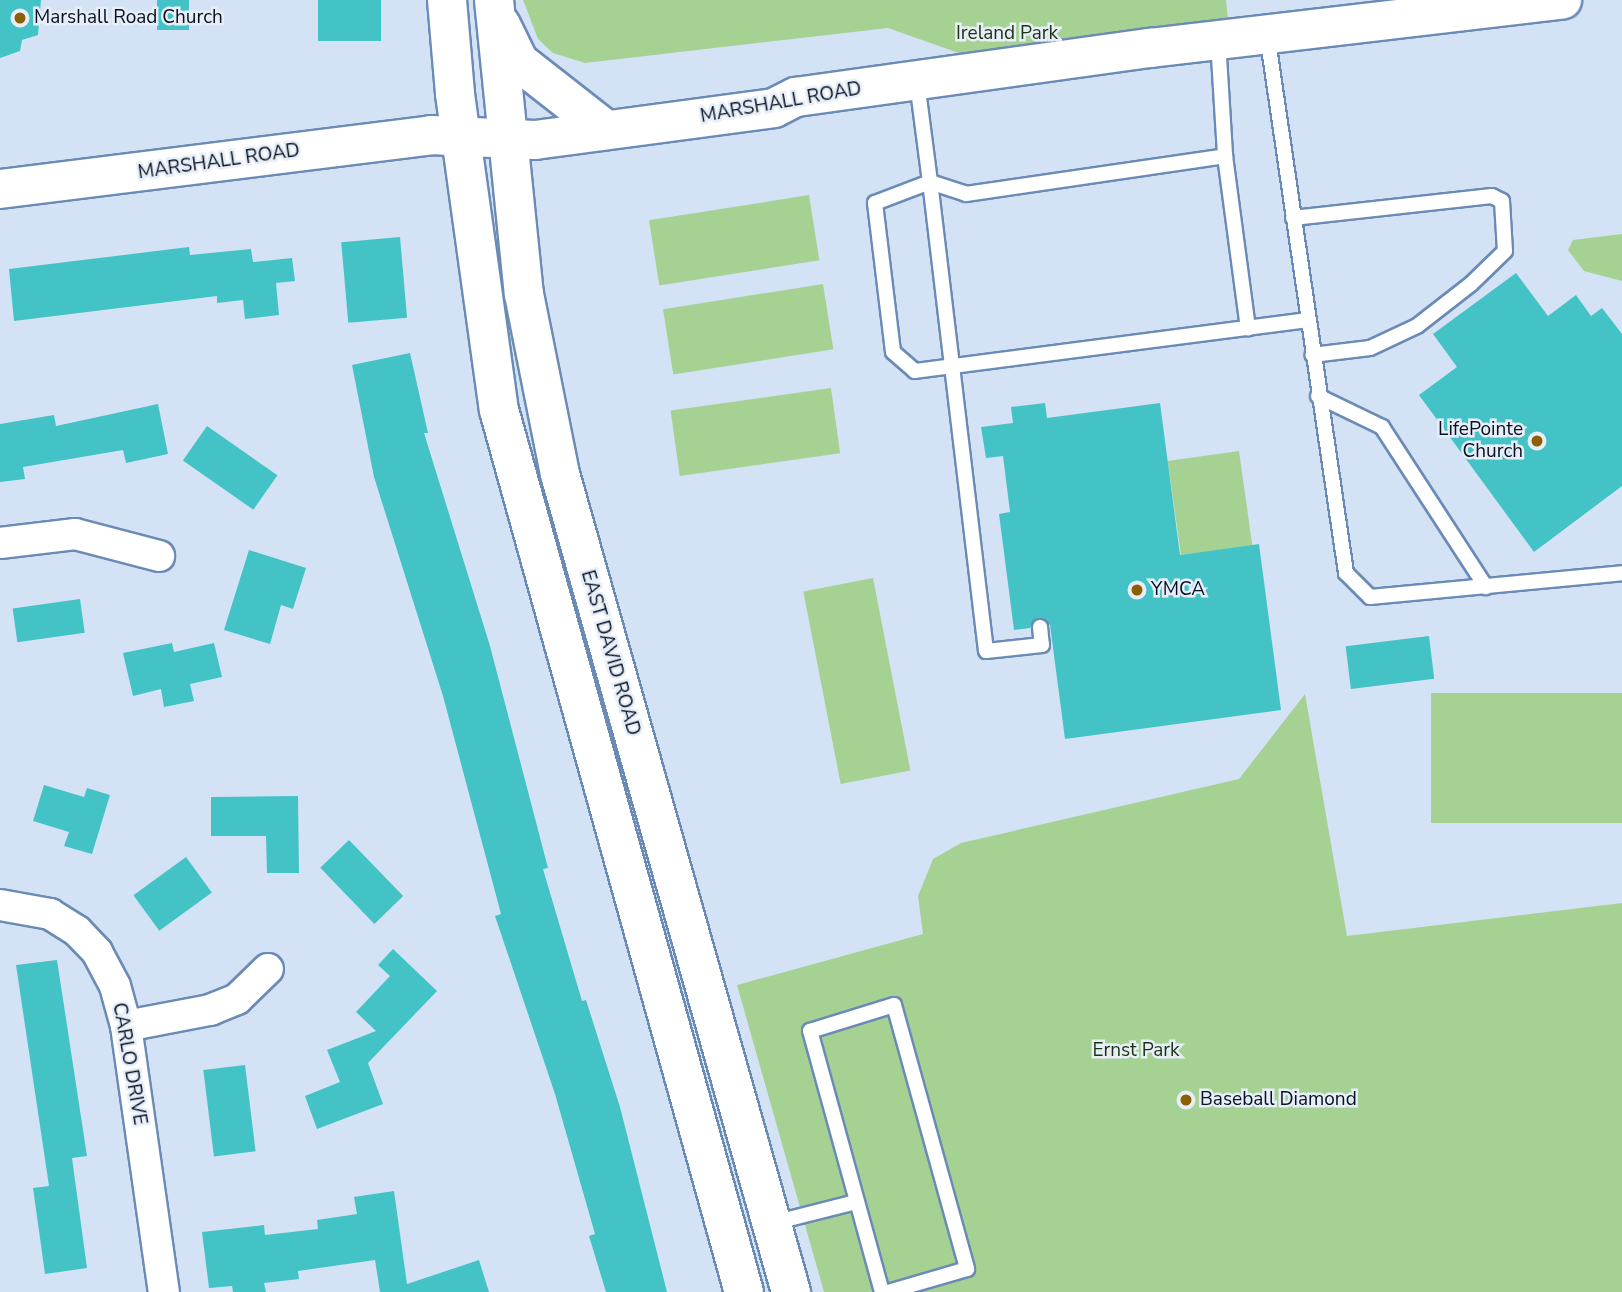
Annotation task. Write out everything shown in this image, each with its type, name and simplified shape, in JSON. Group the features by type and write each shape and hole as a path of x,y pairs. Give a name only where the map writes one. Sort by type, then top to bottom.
{"street":[{"path":"447,0 486,337 516,482 744,1292"},
{"name":"MARSHALL ROAD","path":"0,190 431,135 535,140 774,108 796,97 1267,34 1364,17 1562,0"},
{"path":"495,8 519,62 606,130"},
{"name":"EAST DAVID ROAD","path":"495,8 524,294 560,474 791,1292"},
{"path":"0,543 75,534 159,556"},
{"name":"CARLO DRIVE","path":"0,905 50,914 77,931 97,953 115,986 126,1026 164,1292"},
{"path":"126,1026 210,1010 237,999 268,969"},
{"path":"728,1235 772,1223"}],"lane":[{"path":"1267,34 1346,573 1370,597 1622,573"},
{"path":"1218,40 1225,156 1248,328"},
{"path":"917,82 954,366 986,651 1042,645 1040,627"},
{"path":"1225,156 966,194 930,182 875,203 893,352 915,371 1307,320"},
{"path":"1293,218 1492,196 1502,201 1505,251 1471,284 1417,326 1370,348 1312,355"},
{"path":"1318,396 1382,428 1486,587"},
{"path":"882,1292 810,1031 894,1005 967,1269 888,1292"},
{"path":"772,1223 856,1202"}],"green space":[{"name":"Ireland Park","path":"523,0 1226,0 1230,39 1004,69 888,28 585,63 553,53 538,39"},
{"path":"809,195 819,260 659,286 649,220"},
{"path":"1622,234 1622,281 1584,271 1568,250 1573,240"},
{"path":"823,284 833,349 673,375 663,309"},
{"path":"831,388 840,453 680,476 671,411"},
{"path":"1239,451 1252,545 1181,555 1168,461"},
{"path":"873,578 910,770 841,784 803,592"},
{"path":"1431,693 1622,693 1622,823 1431,823"},
{"name":"Ernst Park","path":"1305,694 1347,936 1622,903 1622,1292 824,1292 737,985 923,934 918,896 933,859 961,843 1239,779"}],"building":[{"name":"Marshall Road Church","path":"0,0 41,0 38,35 22,40 20,51 0,58"},
{"path":"157,0 189,0 189,30 157,30"},
{"path":"318,0 381,0 381,41 318,41"},
{"path":"400,237 407,318 348,323 341,242"},
{"path":"189,247 190,255 251,249 253,262 292,258 295,281 276,283 279,315 245,319 243,300 217,303 217,296 14,321 9,269"},
{"name":"LifePointe Church","path":"1516,273 1548,316 1576,295 1591,316 1602,308 1622,334 1622,486 1534,552 1419,395 1457,367 1433,334"},
{"path":"410,353 428,433 424,433 490,646 548,868 543,869 582,1001 586,1000 620,1107 667,1292 606,1292 589,1236 595,1234 555,1094 495,916 501,914 443,696 374,477 352,365"},
{"name":"YMCA","path":"1045,403 1047,418 1160,403 1180,555 1259,544 1281,710 1065,739 1050,625 1038,618 1030,628 1014,630 999,514 1010,512 1003,456 986,458 981,427 1013,423 1011,407"},
{"path":"158,404 168,454 126,463 123,450 23,467 25,479 0,482 0,424 54,415 56,426"},
{"path":"207,426 277,475 253,510 183,460"},
{"path":"249,550 306,568 293,609 281,605 270,644 224,630"},
{"path":"80,599 85,633 17,642 13,608"},
{"path":"1429,636 1434,679 1351,689 1346,646"},
{"path":"172,643 174,652 214,643 222,677 190,684 194,701 164,707 161,689 133,696 123,653"},
{"path":"44,785 84,797 87,788 110,795 92,854 64,846 69,832 33,821"},
{"path":"298,796 299,873 267,873 266,836 211,836 211,797"},
{"path":"349,840 403,896 374,924 320,868"},
{"path":"186,857 212,893 159,931 133,895"},
{"path":"393,949 437,991 368,1063 383,1104 317,1129 305,1096 340,1082 327,1050 376,1031 356,1012 390,976 378,965"},
{"path":"57,960 87,1156 72,1158 87,1268 45,1274 33,1188 49,1186 16,965"},
{"path":"245,1065 256,1151 214,1156 203,1070"},
{"path":"394,1191 407,1284 479,1260 489,1292 380,1292 375,1260 298,1271 299,1279 264,1283 266,1292 233,1292 232,1286 209,1288 202,1232 264,1225 265,1235 318,1229 317,1220 357,1214 354,1197"}],"place":[{"name":"Marshall Road Church","path":"20,18"},
{"name":"LifePointe Church","path":"1537,441"},
{"name":"YMCA","path":"1137,590"},
{"name":"Baseball Diamond","path":"1186,1100"}]}
